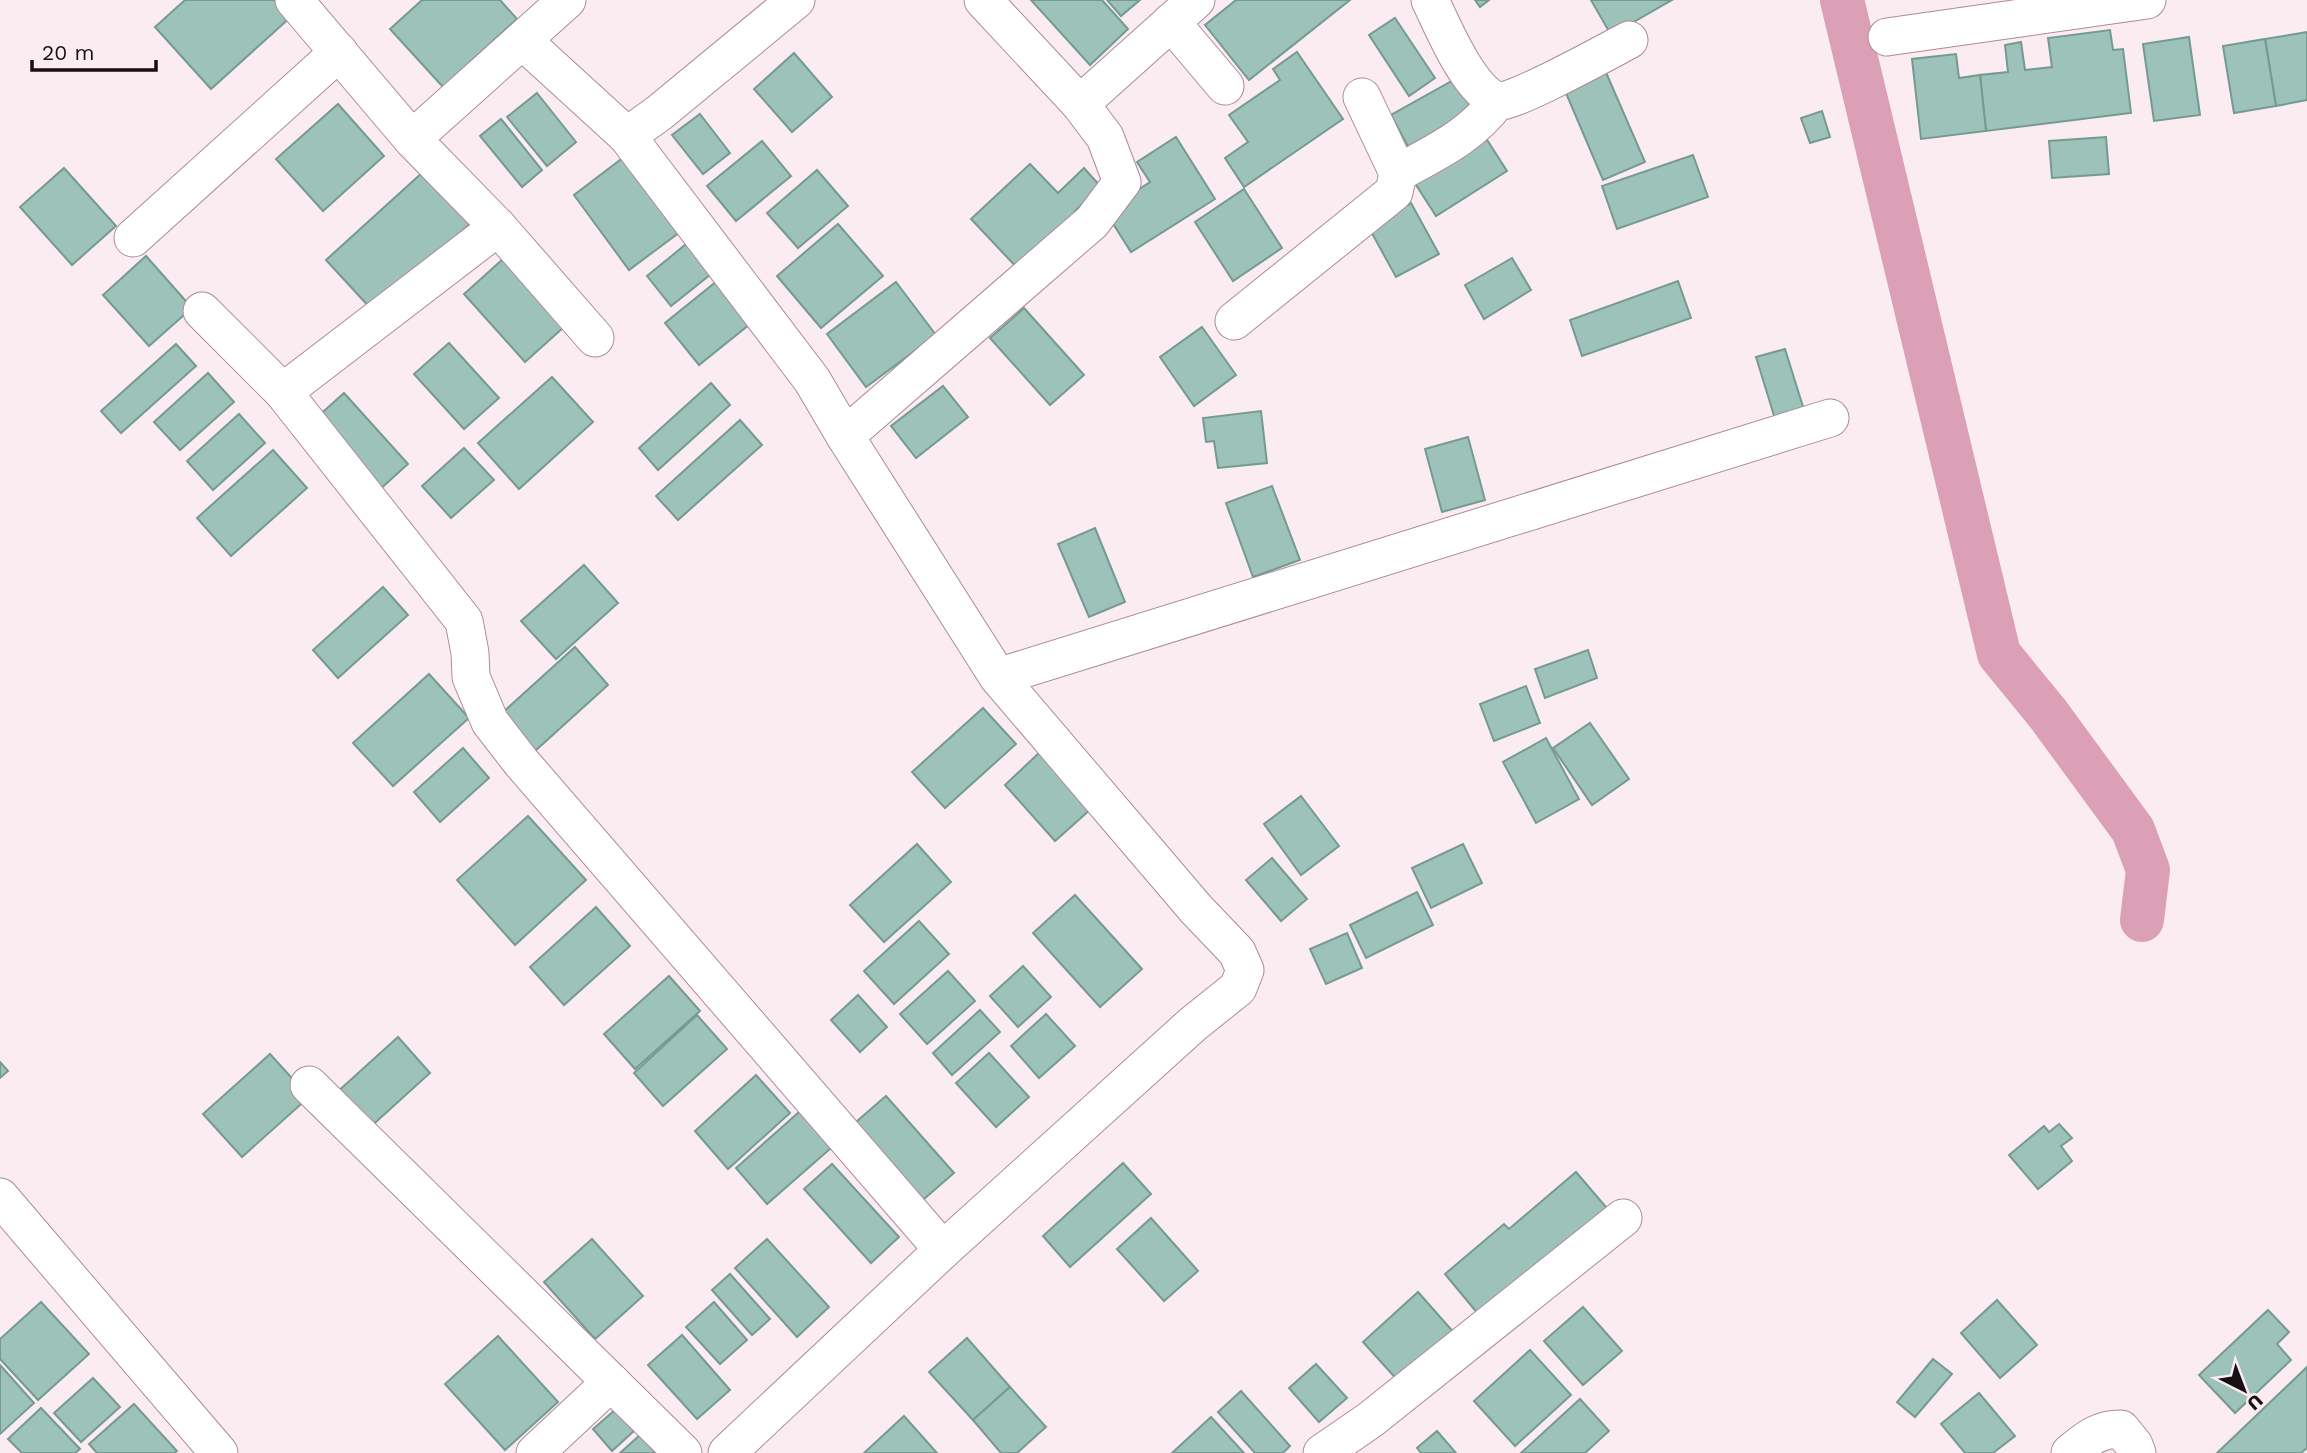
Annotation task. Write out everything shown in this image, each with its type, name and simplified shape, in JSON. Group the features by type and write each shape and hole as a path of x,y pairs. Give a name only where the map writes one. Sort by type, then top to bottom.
{"street":[{"path":"295,0 412,139 498,227 595,338"},
{"path":"412,139 567,0"},
{"path":"626,136 659,114 796,0"},
{"path":"845,436 1092,222 1122,182 1105,137 1080,104 983,0"},
{"path":"1430,0 1472,81 1497,101 1506,102 1629,40"},
{"path":"1888,37 2147,0"},
{"path":"1080,104 1183,11 1225,86"},
{"path":"523,41 626,136 812,380 998,677 1196,909 1237,952 1245,970 1238,988 1193,1024 943,1250 727,1453"},
{"path":"133,238 339,52"},
{"path":"1234,321 1394,192 1398,173 1362,97"},
{"path":"1398,173 1462,137 1497,101"},
{"path":"283,392 498,227"},
{"path":"202,311 283,392 464,621 471,677 489,722 943,1250"},
{"path":"998,677 1830,418"},
{"path":"309,1085 682,1453"},
{"path":"0,1197 219,1453"},
{"path":"1322,1453 1370,1420 1623,1218"},
{"path":"535,1453 611,1382"},
{"path":"2070,1453 2094,1433 2109,1429 2121,1429 2137,1453"}],"building":[{"path":"185,0 280,0 293,15 211,89 155,27"},
{"path":"422,0 500,0 517,19 443,87 390,29"},
{"path":"1031,0 1102,0 1128,29 1090,65"},
{"path":"1107,0 1140,0 1121,16"},
{"path":"1236,0 1350,0 1249,80 1205,25"},
{"path":"1475,0 1489,0 1480,7"},
{"path":"1591,0 1672,0 1611,35"},
{"path":"1395,18 1435,78 1409,96 1369,35"},
{"path":"2110,30 2113,50 2123,49 2131,113 1986,131 1980,75 2008,72 2005,45 2021,42 2025,70 2052,67 2048,38"},
{"path":"2307,32 2307,100 2276,106 2265,39"},
{"path":"2189,37 2200,115 2154,121 2143,44"},
{"path":"2265,39 2276,106 2234,113 2223,46"},
{"path":"1297,52 1343,119 1244,187 1225,158 1248,142 1229,115 1280,80 1273,69"},
{"path":"794,53 832,97 792,132 754,89"},
{"path":"1956,54 1959,78 1980,75 1986,131 1921,139 1912,59"},
{"path":"1601,61 1645,162 1603,180 1560,79"},
{"path":"1457,78 1476,113 1410,150 1391,115"},
{"path":"537,93 576,142 547,166 507,117"},
{"path":"338,104 384,156 323,211 276,159"},
{"path":"1822,111 1830,137 1810,143 1801,118"},
{"path":"700,114 730,153 703,174 672,135"},
{"path":"501,119 542,170 522,187 480,136"},
{"path":"1482,132 1507,171 1436,216 1411,177"},
{"path":"1176,137 1215,199 1131,252 1105,211 1150,182 1137,162"},
{"path":"2106,137 2109,174 2052,178 2049,141"},
{"path":"762,141 791,176 736,221 707,186"},
{"path":"628,154 684,229 629,270 574,195"},
{"path":"1693,155 1708,197 1617,229 1602,186"},
{"path":"1030,164 1058,193 1084,168 1101,187 1075,211 1079,216 1021,272 971,219"},
{"path":"64,168 116,226 72,265 20,207"},
{"path":"817,170 848,206 798,248 767,213"},
{"path":"423,172 470,224 373,311 326,260"},
{"path":"1244,189 1282,248 1233,281 1195,222"},
{"path":"1411,203 1439,254 1396,277 1368,226"},
{"path":"838,224 883,276 821,328 777,276"},
{"path":"696,236 721,266 671,306 647,276"},
{"path":"146,256 192,308 149,346 103,295"},
{"path":"1512,258 1531,290 1484,319 1465,285"},
{"path":"503,259 564,327 525,362 464,294"},
{"path":"717,281 750,324 699,365 665,323"},
{"path":"1678,281 1691,318 1582,356 1570,320"},
{"path":"896,282 936,335 866,387 827,334"},
{"path":"1024,308 1084,375 1050,405 990,338"},
{"path":"1202,327 1236,375 1194,406 1160,357"},
{"path":"449,343 499,398 464,429 414,374"},
{"path":"176,344 196,366 121,433 101,411"},
{"path":"1785,349 1805,413 1776,422 1756,357"},
{"path":"208,373 234,402 180,450 154,422"},
{"path":"552,377 593,422 519,489 478,443"},
{"path":"711,383 730,405 658,470 639,448"},
{"path":"943,386 968,417 916,458 891,426"},
{"path":"344,393 408,464 378,491 314,420"},
{"path":"1261,411 1267,463 1218,468 1214,441 1206,442 1203,418"},
{"path":"239,414 265,443 213,490 187,461"},
{"path":"740,420 762,445 678,520 656,496"},
{"path":"1468,437 1485,500 1442,512 1425,449"},
{"path":"464,448 494,480 451,518 422,486"},
{"path":"273,450 307,488 231,556 197,518"},
{"path":"1272,486 1300,560 1253,577 1226,503"},
{"path":"1095,528 1125,602 1089,617 1058,544"},
{"path":"584,565 618,603 556,659 521,621"},
{"path":"383,587 408,615 338,678 313,650"},
{"path":"575,647 608,685 535,751 501,714"},
{"path":"1588,650 1597,678 1545,698 1535,669"},
{"path":"429,674 469,718 393,786 353,743"},
{"path":"1526,686 1540,723 1494,741 1480,704"},
{"path":"983,708 1016,744 945,808 912,772"},
{"path":"1590,723 1629,779 1592,805 1553,748"},
{"path":"1546,738 1579,799 1536,823 1503,762"},
{"path":"463,748 489,778 440,822 414,792"},
{"path":"1040,752 1091,809 1055,841 1005,785"},
{"path":"1301,796 1339,846 1301,875 1264,824"},
{"path":"528,816 586,880 515,945 457,880"},
{"path":"917,844 951,882 884,942 850,905"},
{"path":"1463,844 1482,883 1431,908 1412,868"},
{"path":"1272,858 1307,899 1281,921 1246,880"},
{"path":"1417,892 1433,925 1366,958 1350,925"},
{"path":"1075,895 1142,969 1100,1007 1033,933"},
{"path":"596,907 630,946 564,1005 530,967"},
{"path":"919,921 949,954 894,1004 864,971"},
{"path":"1347,933 1362,968 1326,984 1310,949"},
{"path":"1023,966 1051,997 1018,1027 990,996"},
{"path":"948,971 975,1001 927,1044 900,1014"},
{"path":"669,976 700,1011 635,1069 604,1034"},
{"path":"858,995 887,1027 860,1052 831,1020"},
{"path":"980,1010 1000,1032 952,1075 933,1053"},
{"path":"1046,1014 1075,1046 1039,1078 1011,1046"},
{"path":"697,1015 727,1049 663,1106 634,1073"},
{"path":"398,1037 430,1073 367,1130 335,1094"},
{"path":"989,1053 1029,1097 996,1127 956,1083"},
{"path":"270,1054 309,1097 242,1157 203,1114"},
{"path":"0,1062 8,1071 0,1078"},
{"path":"756,1075 790,1113 728,1169 695,1131"},
{"path":"886,1096 954,1173 917,1205 849,1128"},
{"path":"807,1105 838,1142 767,1204 736,1168"},
{"path":"2059,1124 2072,1138 2061,1146 2072,1161 2038,1189 2009,1155 2044,1126 2049,1132"},
{"path":"1123,1163 1151,1194 1070,1267 1043,1236"},
{"path":"832,1164 899,1237 871,1263 804,1189"},
{"path":"1576,1172 1612,1214 1479,1315 1445,1274 1504,1224 1509,1229"},
{"path":"1151,1218 1198,1271 1164,1301 1117,1249"},
{"path":"592,1239 643,1296 595,1339 544,1282"},
{"path":"767,1239 829,1307 797,1337 735,1268"},
{"path":"730,1274 770,1319 752,1335 712,1290"},
{"path":"1418,1292 1456,1335 1401,1384 1363,1342"},
{"path":"1997,1300 2037,1345 2000,1378 1961,1333"},
{"path":"41,1302 89,1354 38,1400 0,1359 0,1339"},
{"path":"714,1302 747,1340 720,1364 686,1327"},
{"path":"1583,1307 1622,1351 1583,1385 1544,1341"},
{"path":"2268,1310 2289,1332 2277,1344 2291,1360 2235,1413 2199,1375"},
{"path":"682,1335 730,1390 697,1419 648,1365"},
{"path":"498,1336 558,1402 505,1450 445,1384"},
{"path":"967,1338 1010,1387 973,1420 929,1372"},
{"path":"1530,1350 1571,1395 1515,1446 1474,1401"},
{"path":"1933,1359 1952,1374 1915,1417 1897,1402"},
{"path":"1316,1364 1347,1398 1319,1422 1289,1388"},
{"path":"0,1365 34,1403 0,1434"},
{"path":"2307,1367 2307,1448 2301,1453 2217,1453"},
{"path":"93,1378 120,1407 81,1442 54,1413"},
{"path":"1010,1387 1046,1427 1017,1453 1001,1453 973,1420"},
{"path":"1241,1391 1290,1446 1283,1453 1255,1453 1218,1412"},
{"path":"1979,1393 2015,1436 1993,1453 1965,1453 1941,1424"},
{"path":"1580,1399 1609,1431 1585,1453 1521,1453"},
{"path":"134,1404 177,1451 97,1453 89,1444"},
{"path":"41,1408 80,1449 75,1453 22,1453 8,1439"},
{"path":"615,1410 634,1431 612,1451 593,1429"},
{"path":"904,1416 937,1453 864,1453"},
{"path":"1211,1417 1244,1453 1172,1453"},
{"path":"1437,1431 1456,1453 1421,1453 1417,1448"},
{"path":"640,1435 656,1453 620,1453"}],"waterway":[{"path":"1842,0 1999,654 2048,714 2133,830 2148,870 2142,920"}]}
